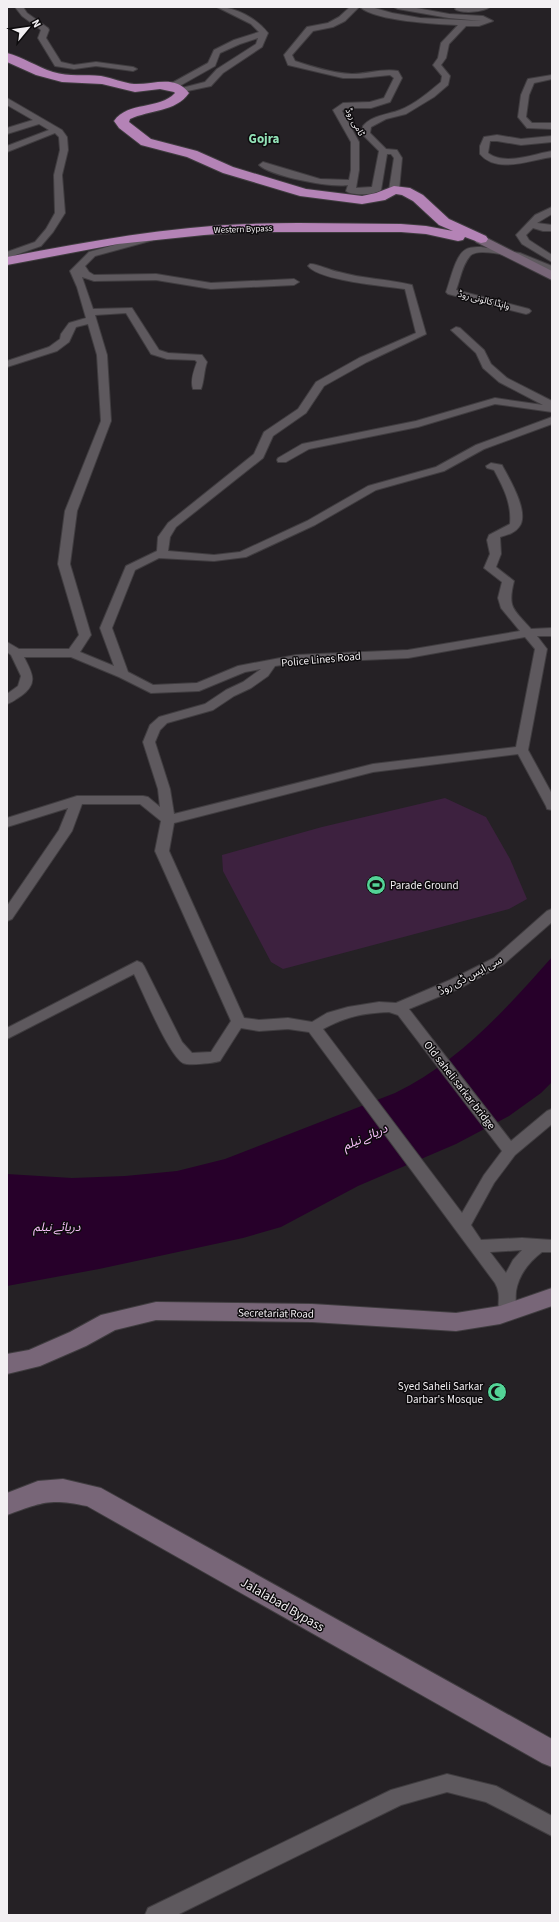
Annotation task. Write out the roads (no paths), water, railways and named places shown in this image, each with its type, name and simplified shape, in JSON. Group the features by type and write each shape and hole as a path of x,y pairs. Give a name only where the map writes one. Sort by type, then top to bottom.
{"highway":[{"path":"7,57 43,73 61,78 96,80 124,87 177,88 181,95 172,100 126,115 121,121 146,142 192,154 234,172 304,193 362,200 380,197 394,190 405,191 418,198 444,222 481,240"},
{"name":"Western Bypass","path":"9,258 162,235 247,228 401,228 426,230 474,241 481,240"}],"main road":[{"path":"481,240 552,276"},
{"name":"Secretariat Road","path":"7,1364 32,1359 110,1322 156,1311 312,1313 449,1322 482,1319 508,1302 552,1297"},
{"name":"Jalalabad Bypass","path":"7,1504 38,1492 64,1490 92,1496 552,1754"}],"street":[{"path":"19,7 24,16 39,23 45,30 42,38 48,45 52,56 58,64 74,67 96,64 133,69"},
{"path":"221,7 254,22 264,33"},
{"name":"ٹامی روڈ","path":"352,182 355,170 355,142 337,110 343,106 371,105 387,100 398,78 395,73 383,71 362,76 334,75 291,63 288,55 310,29 330,25 342,19 355,7"},
{"path":"364,7 381,15 479,24 489,21 483,18 449,16 398,7"},
{"path":"437,7 454,9 486,7"},
{"path":"394,190 398,158 394,152 383,151 366,134 367,126 383,117 403,112 438,91 445,83 446,76 437,66 442,58 445,43 464,23"},
{"path":"177,88 212,64 217,52 237,42 264,33"},
{"path":"177,88 208,84 220,71 259,45 264,33"},
{"path":"552,77 531,81 525,95 522,117 530,126 552,126"},
{"path":"7,102 11,108 56,130 63,137 64,150 58,174 60,212 50,230 38,244 9,258"},
{"path":"7,131 40,121"},
{"path":"7,149 56,130"},
{"path":"552,139 521,142 497,138 487,139 484,146 484,154 494,161 513,161 532,156 552,154"},
{"path":"263,165 322,182 343,185 352,182 351,191 376,190 383,151"},
{"path":"552,210 538,217 521,235 525,242 552,259"},
{"path":"532,224 543,228 552,228"},
{"path":"73,653 85,635 64,564 71,511 106,421 102,355 82,287 75,271 92,254 162,235"},
{"name":"واپڈا کالونی روڈ","path":"505,253 478,249 468,252 464,257 451,292 526,311"},
{"path":"505,253 528,258 552,270"},
{"path":"80,266 84,275 94,278 156,277 211,286 294,282"},
{"path":"162,555 164,537 172,526 259,456 268,434 302,411 320,384 363,360 420,334 408,287 348,278 319,270 313,266"},
{"path":"7,364 52,349 65,340 66,334 72,325 91,316 129,310 155,352 167,356 198,357 202,362 198,375 197,387"},
{"path":"456,330 480,352 487,366 503,380 552,405"},
{"path":"282,460 306,446 418,424 495,401 552,410"},
{"path":"123,674 106,628 130,568 157,554 214,558 242,555 311,523 372,488 440,469 480,447 552,420"},
{"path":"491,466 498,468 508,490 516,500 518,514 515,525 507,531 495,535 493,540 496,548 494,560 490,568 508,581 504,598 508,608 541,649 522,750 552,806"},
{"name":"Police Lines Road","path":"11,649 73,653 123,674 151,689 199,687 242,669 296,660 408,654 529,633 552,632"},
{"path":"7,700 24,688 27,676 11,649"},
{"path":"271,664 264,673 247,685 230,693 209,707 163,720 154,728 149,742 164,788 168,820 162,851 238,1021 246,1026 256,1027 294,1024 313,1027 346,1012 389,1007 398,1008"},
{"path":"168,820 373,768 522,750"},
{"path":"7,823 77,800 142,800 168,820"},
{"path":"7,916 65,831 77,800"},
{"name":"سی ایس ڈی روڈ","path":"398,1008 455,984 499,961 552,914"},
{"path":"7,1034 137,966 176,1045 188,1059 215,1057 238,1021"},
{"name":"Old saheli sarkar bridge","path":"398,1008 413,1024 509,1149"},
{"path":"313,1027 334,1053 501,1278 508,1302"},
{"path":"458,1222 509,1149 552,1115"},
{"path":"476,1246 546,1245"},
{"path":"508,1302 515,1269 522,1259 546,1245"},
{"path":"159,1914 398,1797 447,1783 489,1793 552,1826"}],"water":[{"name":"دریائے نیلم","path":"552,957 552,1082 541,1093 509,1116 456,1144 358,1186 281,1227 243,1238 99,1269 7,1286 7,1174 72,1178 125,1176 177,1171 225,1159 395,1093 440,1066 461,1050 499,1015"}],"place":[{"name":"Parade Ground","path":"376,885"},
{"name":"Syed Saheli Sarkar Darbar's Mosque","path":"497,1392"}],"district":[{"name":"Gojra","path":"264,138"}]}
